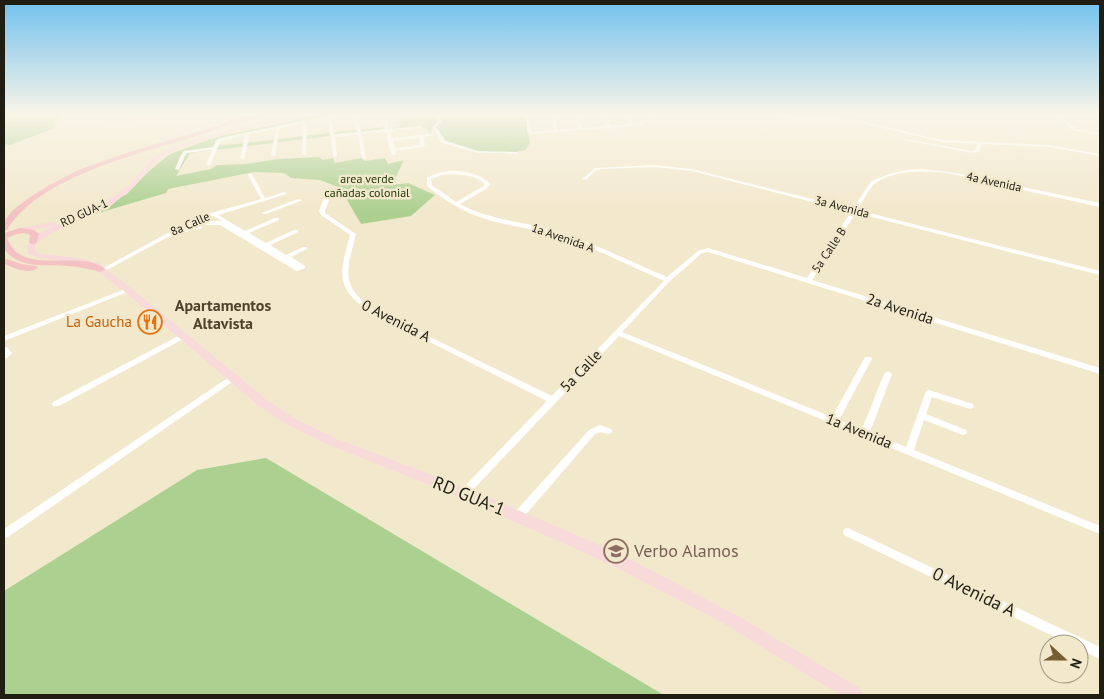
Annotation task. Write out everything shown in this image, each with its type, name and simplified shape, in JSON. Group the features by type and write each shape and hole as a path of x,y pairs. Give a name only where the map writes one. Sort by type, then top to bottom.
{"highway":[{"path":"4,221 9,212 18,203 45,185 77,169 145,147"},
{"path":"101,270 82,265 25,261 10,252 5,234 8,218 47,188 83,170 151,147"},
{"path":"5,234 20,230 33,232 35,234 34,242"},
{"path":"4,250 14,259 22,262 81,266 101,270"},
{"path":"4,261 19,267 101,270"}],"main road":[{"name":"RD GUA-1","path":"179,147 155,159 136,181 113,200 51,230 34,242 30,249 33,254 88,261 128,290 264,404 292,422 332,442 464,493 615,559 725,616 855,695"},
{"path":"20,230 73,219"}],"street":[{"path":"242,158 245,147"},
{"path":"273,155 274,147"},
{"path":"304,147 304,154"},
{"path":"334,147 335,156"},
{"path":"362,147 364,158"},
{"path":"392,147 393,152 419,147"},
{"path":"460,147 478,152 516,153"},
{"path":"942,147 975,152 979,147"},
{"path":"1052,147 1100,155"},
{"path":"208,165 215,148"},
{"path":"177,169 186,152 215,148"},
{"name":"3a Avenida","path":"584,178 595,169 604,168 672,167 700,171 1100,273"},
{"name":"4a Avenida","path":"886,174 919,170 946,172 1100,205"},
{"name":"1a Avenida A","path":"456,204 484,188 488,184 486,181 475,176 448,173 429,178 429,186 456,204 485,216 553,232 668,280"},
{"name":"5a Calle B","path":"809,280 874,182 886,174"},
{"path":"250,175 264,200"},
{"name":"0 Avenida A","path":"329,192 322,211 323,214 353,234 344,271 347,284 357,302 553,400"},
{"name":"8a Calle","path":"101,270 188,223 284,194"},
{"path":"264,213 300,200"},
{"path":"243,234 276,220 252,206"},
{"path":"213,214 222,222 284,258 305,248"},
{"path":"188,223 222,222"},
{"path":"162,240 191,228 222,222"},
{"path":"263,246 296,231"},
{"name":"2a Avenida","path":"700,252 712,250 1100,371"},
{"name":"5a Calle","path":"464,493 668,280 700,252"},
{"path":"4,339 128,290"},
{"name":"1a Avenida","path":"618,333 1100,530"},
{"path":"56,404 183,337"},
{"path":"4,349 8,353 4,356"},
{"path":"834,421 868,359"},
{"path":"865,434 888,374"},
{"path":"4,534 232,378"},
{"path":"909,452 930,392 970,406"},
{"path":"922,416 963,432"},
{"path":"518,516 592,432 600,428 608,431"},
{"name":"0 Avenida A","path":"848,532 1100,653"}],"green space":[{"name":"area verde cañadas colonial","path":"190,147 242,147 190,153 176,176 211,169 217,165 246,164 278,159 319,157 323,160 333,158 335,163 361,158 365,161 385,158 388,164 404,160 392,185 408,183 435,195 411,216 361,224 340,188 320,180 291,178 284,173 254,172 168,189 166,193 68,222 101,209 127,194 148,172 170,154"},
{"path":"459,147 528,147 526,150 506,154 488,153"},
{"path":"266,458 664,695 4,695 4,591 197,470"}],"place":[{"name":"La Gaucha","path":"150,322"},
{"name":"Verbo Alamos","path":"616,551"}],"district":[{"name":"Apartamentos Altavista","path":"223,314"}]}
